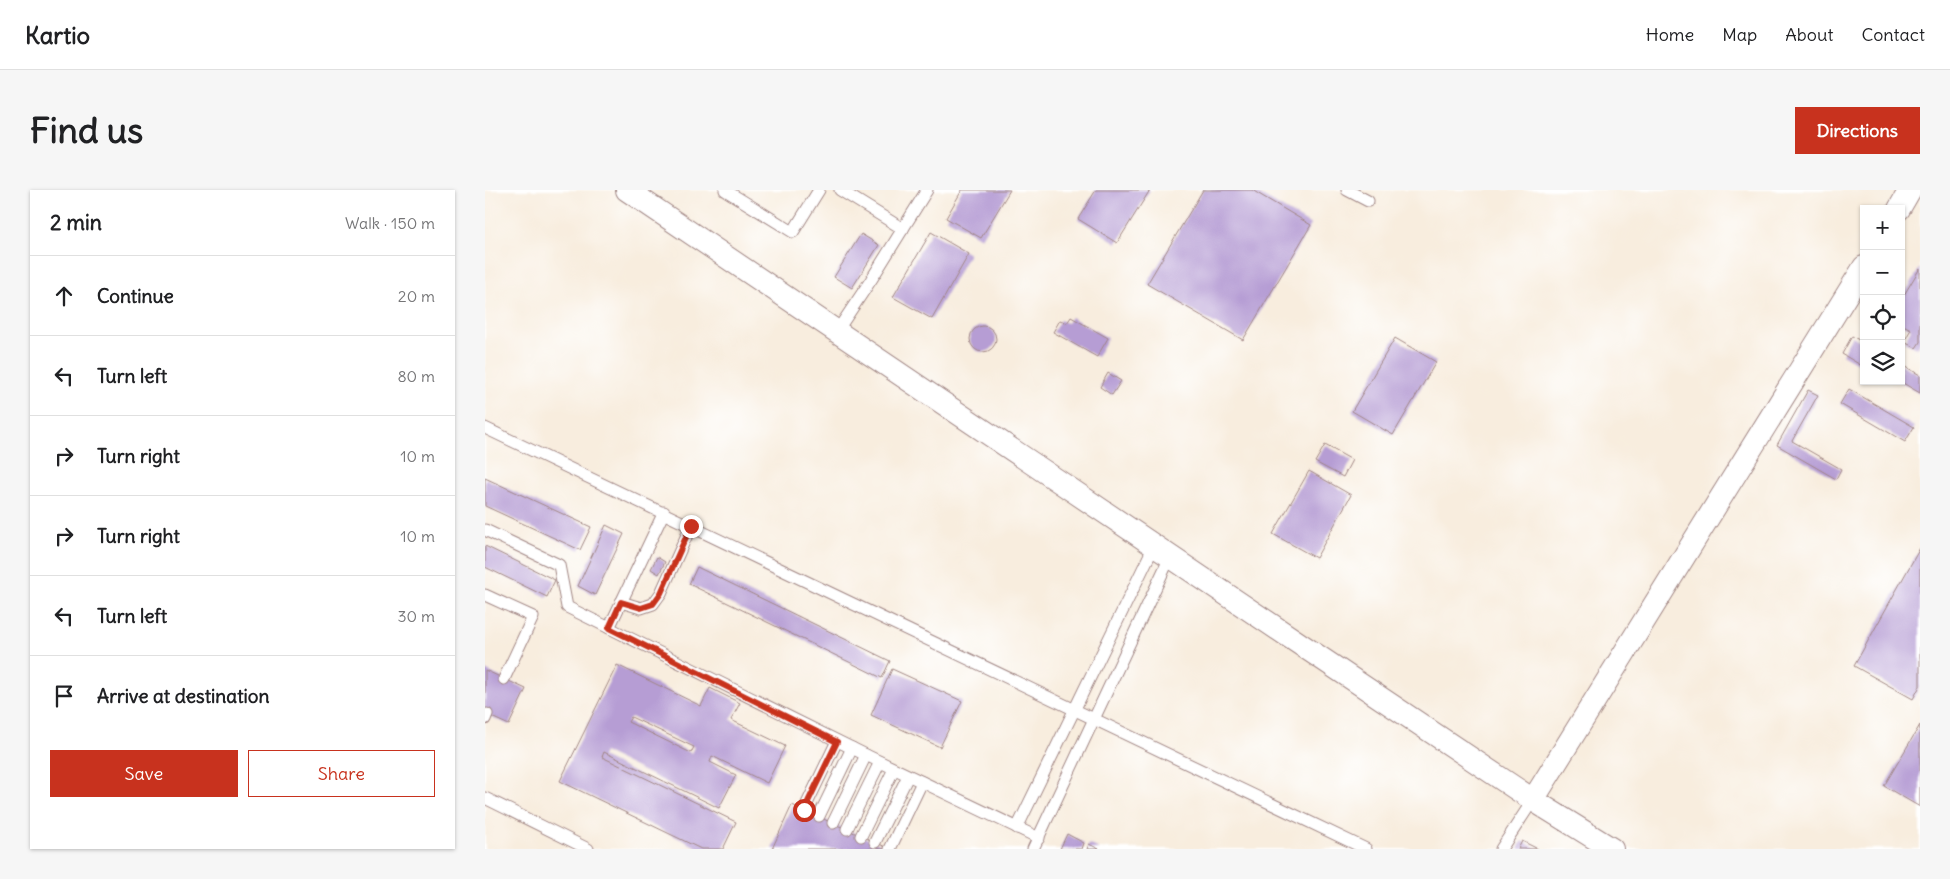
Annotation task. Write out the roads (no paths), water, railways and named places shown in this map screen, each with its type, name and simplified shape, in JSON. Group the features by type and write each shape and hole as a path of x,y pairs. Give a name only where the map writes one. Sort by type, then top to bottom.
{"street":[{"path":"1901,205 1910,190"},
{"path":"634,192 837,332 1162,551 1533,800 1612,849"},
{"path":"1533,800 1860,273"}],"lane":[{"path":"725,190 793,232 819,190"},
{"path":"840,190 903,229"},
{"path":"837,332 927,190"},
{"path":"1347,190 1368,201"},
{"path":"485,428 1366,849"},
{"path":"609,628 664,512"},
{"path":"621,602 641,608 653,604 661,593 691,526"},
{"path":"485,530 559,565 567,607 837,742 1017,828 1036,844 1094,719 1162,551"},
{"path":"1017,828 1074,709 1162,551"},
{"path":"485,595 533,617 504,678"},
{"path":"804,810 837,742"},
{"path":"819,816 852,748"},
{"path":"833,823 866,755"},
{"path":"847,830 879,762"},
{"path":"861,836 894,769"},
{"path":"875,842 908,776"},
{"path":"890,849 922,782"},
{"path":"485,798 588,849"},
{"path":"1501,849 1533,800"}]}
